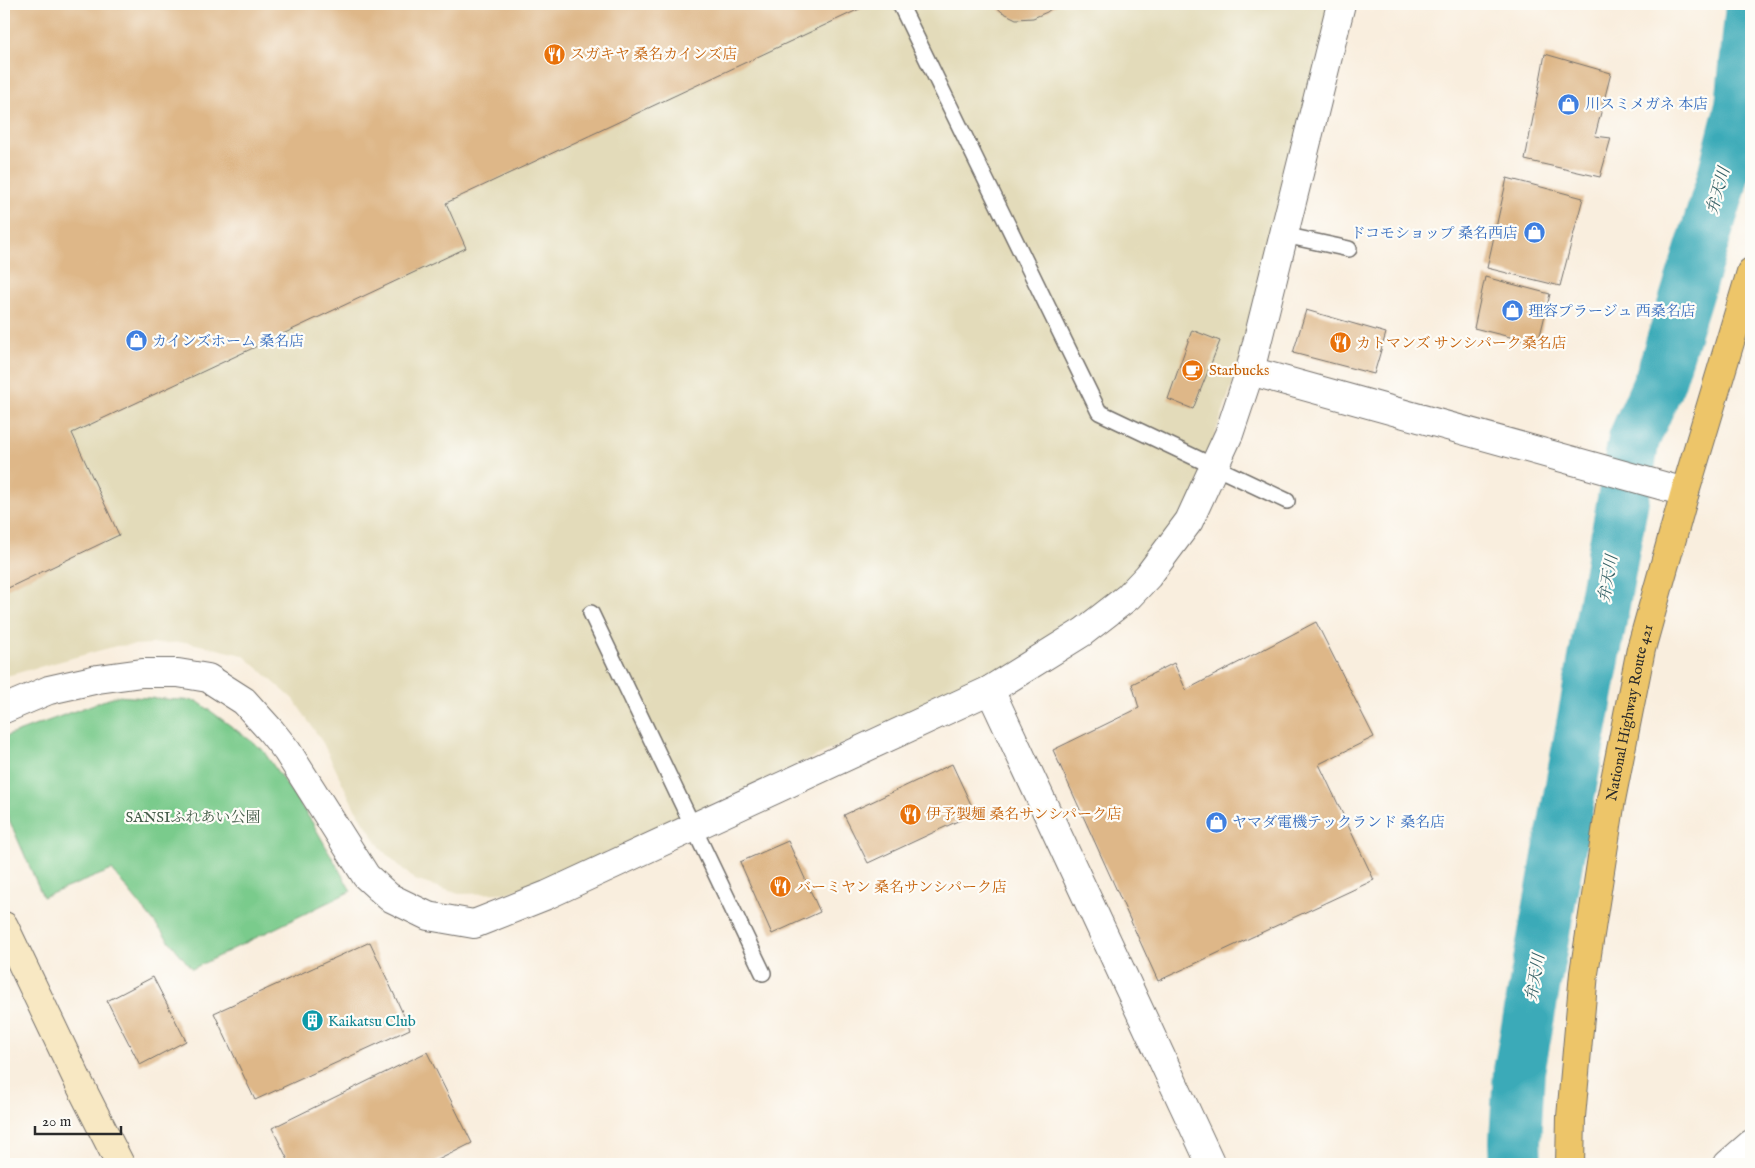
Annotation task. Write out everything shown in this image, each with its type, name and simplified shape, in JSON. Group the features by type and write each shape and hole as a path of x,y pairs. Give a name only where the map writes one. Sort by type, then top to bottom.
{"highway":[{"name":"National Highway Route 421","path":"1570,1164 1571,1117 1584,973 1611,800 1641,649 1751,272"}],"main road":[{"path":"4,926 120,1164"}],"street":[{"path":"4,709 49,690 142,672 178,673 208,678 244,701 282,745 366,876 389,897 428,916 474,924 547,895 990,690 1083,632 1128,597 1148,576 1189,521 1229,434 1250,371 1341,4"},
{"path":"1250,371 1686,492"},
{"path":"990,690 1210,1164"},
{"path":"1728,1164 1751,1144"}],"lane":[{"path":"900,4 1098,412 1213,468 1287,501"},
{"path":"1284,235 1349,249"},
{"path":"591,613 763,973"}],"shaded area":[{"path":"4,4 1331,4 1252,327 1188,514 1116,593 1011,666 554,877 507,893 459,894 415,880 382,850 353,805 323,743 294,700 243,655 187,642 116,646 10,675 4,675"}],"green space":[{"name":"SANSIふれあい公園","path":"116,696 197,701 262,749 312,822 351,891 192,969 112,870 43,897 4,808 4,737"}],"building":[{"name":"カインズホーム 桑名店","path":"4,4 870,4 446,203 466,248 72,433 119,535 4,590"},
{"path":"993,4 1057,4 1047,12 1033,18 1016,19 1002,12"},
{"name":"川スミメガネ 本店","path":"1545,54 1611,73 1595,136 1611,138 1600,177 1525,160"},
{"name":"ドコモショップ 桑名西店","path":"1507,178 1583,198 1560,286 1487,268"},
{"name":"理容プラージュ 西桑名店","path":"1485,277 1550,294 1538,344 1474,328"},
{"name":"カトマンズ サンシパーク桑名店","path":"1306,310 1386,333 1374,374 1293,353"},
{"name":"Starbucks","path":"1192,330 1220,341 1193,409 1168,399"},
{"name":"ヤマダ電機テックランド 桑名店","path":"1316,622 1374,737 1319,764 1374,880 1158,981 1053,750 1139,708 1132,684 1174,663 1186,690"},
{"name":"伊予製麺 桑名サンシパーク店","path":"952,764 975,813 868,863 844,815"},
{"name":"バーミヤン 桑名サンシパーク店","path":"788,841 820,912 772,934 740,862"},
{"name":"Kaikatsu Club","path":"370,942 410,1029 255,1100 214,1013"},
{"path":"153,977 186,1041 140,1065 107,1001"},
{"path":"427,1052 472,1143 430,1164 290,1164 272,1128"}],"waterway":[{"name":"弁天川","path":"1516,1164 1515,1142 1519,1071 1634,439 1660,380 1720,188 1741,106 1751,6"}],"place":[{"name":"スガキヤ 桑名カインズ店","path":"554,54"},
{"name":"川スミメガネ 本店","path":"1569,104"},
{"name":"ドコモショップ 桑名西店","path":"1534,233"},
{"name":"理容プラージュ 西桑名店","path":"1512,311"},
{"name":"カインズホーム 桑名店","path":"136,341"},
{"name":"カトマンズ サンシパーク桑名店","path":"1340,343"},
{"name":"Starbucks","path":"1193,370"},
{"name":"伊予製麺 桑名サンシパーク店","path":"910,814"},
{"name":"ヤマダ電機テックランド 桑名店","path":"1216,822"},
{"name":"バーミヤン 桑名サンシパーク店","path":"780,887"},
{"name":"Kaikatsu Club","path":"312,1021"}]}
